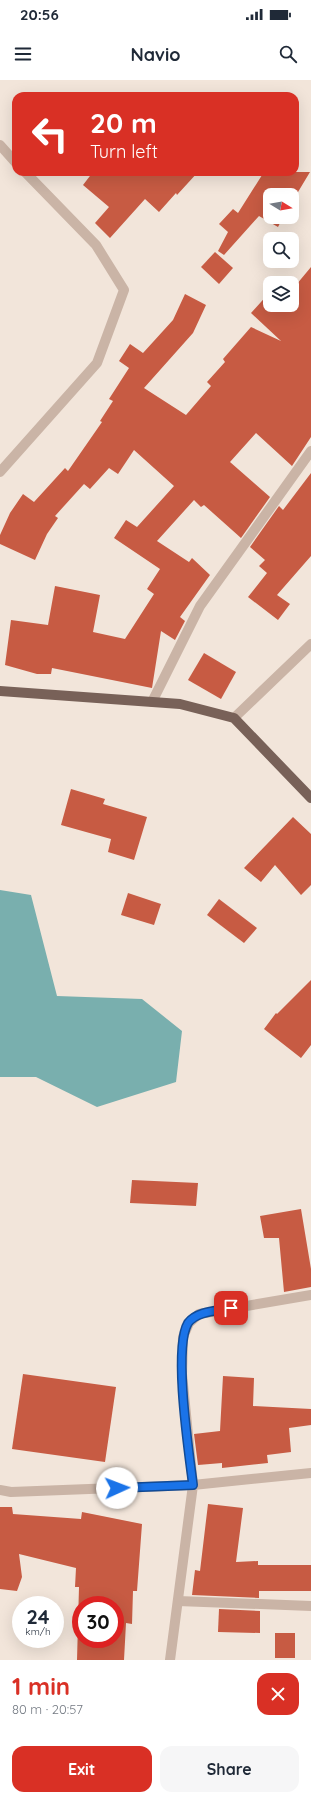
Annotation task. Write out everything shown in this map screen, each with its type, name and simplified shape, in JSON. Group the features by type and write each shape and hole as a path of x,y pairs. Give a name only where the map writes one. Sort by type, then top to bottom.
{"main road":[{"path":"0,691 180,704 234,718 311,798"}],"street":[{"path":"0,145 12,158"},
{"path":"0,472 97,363 124,290 96,245 29,176"},
{"path":"152,702 200,606 311,450"},
{"path":"234,718 311,644"},
{"path":"170,1660 193,1485 182,1374 183,1337 189,1323 199,1314 311,1295"},
{"path":"0,1490 11,1492 193,1485 311,1472"},
{"path":"178,1601 311,1606"}],"water":[{"path":"0,890 31,895 57,996 142,999 182,1031 176,1082 97,1107 36,1077 0,1077"}],"building":[{"path":"299,172 310,172 299,190 299,188 263,188 263,218 259,216 224,255 218,251 228,232 219,224 233,209 238,213 261,176 299,176"},
{"path":"90,176 194,176 159,212 145,199 110,238 95,223 109,207 83,185"},
{"path":"273,224 280,224 278,227"},
{"path":"215,252 233,268 219,284 201,267"},
{"path":"311,267 311,437 292,466 256,433 230,462 270,497 241,538 204,505 201,507 194,500 157,541 189,562 192,558 210,575 180,617 185,621 175,640 161,631 152,688 52,668 51,674 37,674 5,665 11,620 48,625 55,586 100,595 93,632 125,639 154,594 147,589 160,569 114,538 126,520 137,527 174,486 134,450 118,474 109,468 90,489 84,484 55,516 58,518 47,534 35,560 0,544 0,535 10,513 23,494 34,502 65,468 68,471 102,422 100,421 113,401 109,399 129,368 119,361 130,344 143,353 173,320 185,294 206,305 193,333 144,388 186,415 211,386 207,382 225,362 223,359 251,327 281,341 251,313 263,300 263,312 299,312 299,281"},
{"path":"311,473 311,556 277,595 290,604 278,620 248,597 267,573 259,566 265,560 250,547 279,506 283,510"},
{"path":"204,653 236,672 221,699 188,680"},
{"path":"71,789 105,799 103,804 147,817 134,860 108,852 111,839 61,825"},
{"path":"293,817 311,834 311,885 301,895 275,865 261,882 244,868"},
{"path":"128,893 161,904 154,925 121,915"},
{"path":"219,899 257,928 244,943 207,915"},
{"path":"311,980 311,1045 301,1058 264,1029 276,1013 277,1014"},
{"path":"132,1180 198,1183 196,1206 130,1203"},
{"path":"301,1209 311,1269 311,1287 284,1292 279,1238 264,1238 260,1216"},
{"path":"23,1374 116,1387 105,1462 12,1449"},
{"path":"223,1376 254,1378 253,1406 311,1409 311,1425 289,1428 291,1452 267,1455 268,1463 222,1468 222,1463 198,1465 194,1434 220,1431"},
{"path":"208,1504 243,1508 236,1562 258,1561 258,1565 311,1565 311,1591 259,1591 259,1598 192,1595 195,1570 200,1571"},
{"path":"0,1507 12,1507 13,1514 81,1519 82,1512 142,1524 137,1591 133,1591 132,1624 126,1623 124,1660 77,1660 77,1648 124,1648 124,1596 79,1596 79,1587 75,1587 76,1568 19,1554 22,1577 17,1591 0,1589"},
{"path":"219,1609 260,1611 260,1633 218,1632"},
{"path":"275,1633 295,1633 295,1658 275,1658"}],"route":[{"path":"117,1488 193,1485 182,1374 183,1337 189,1323 199,1314 231,1308"}]}
